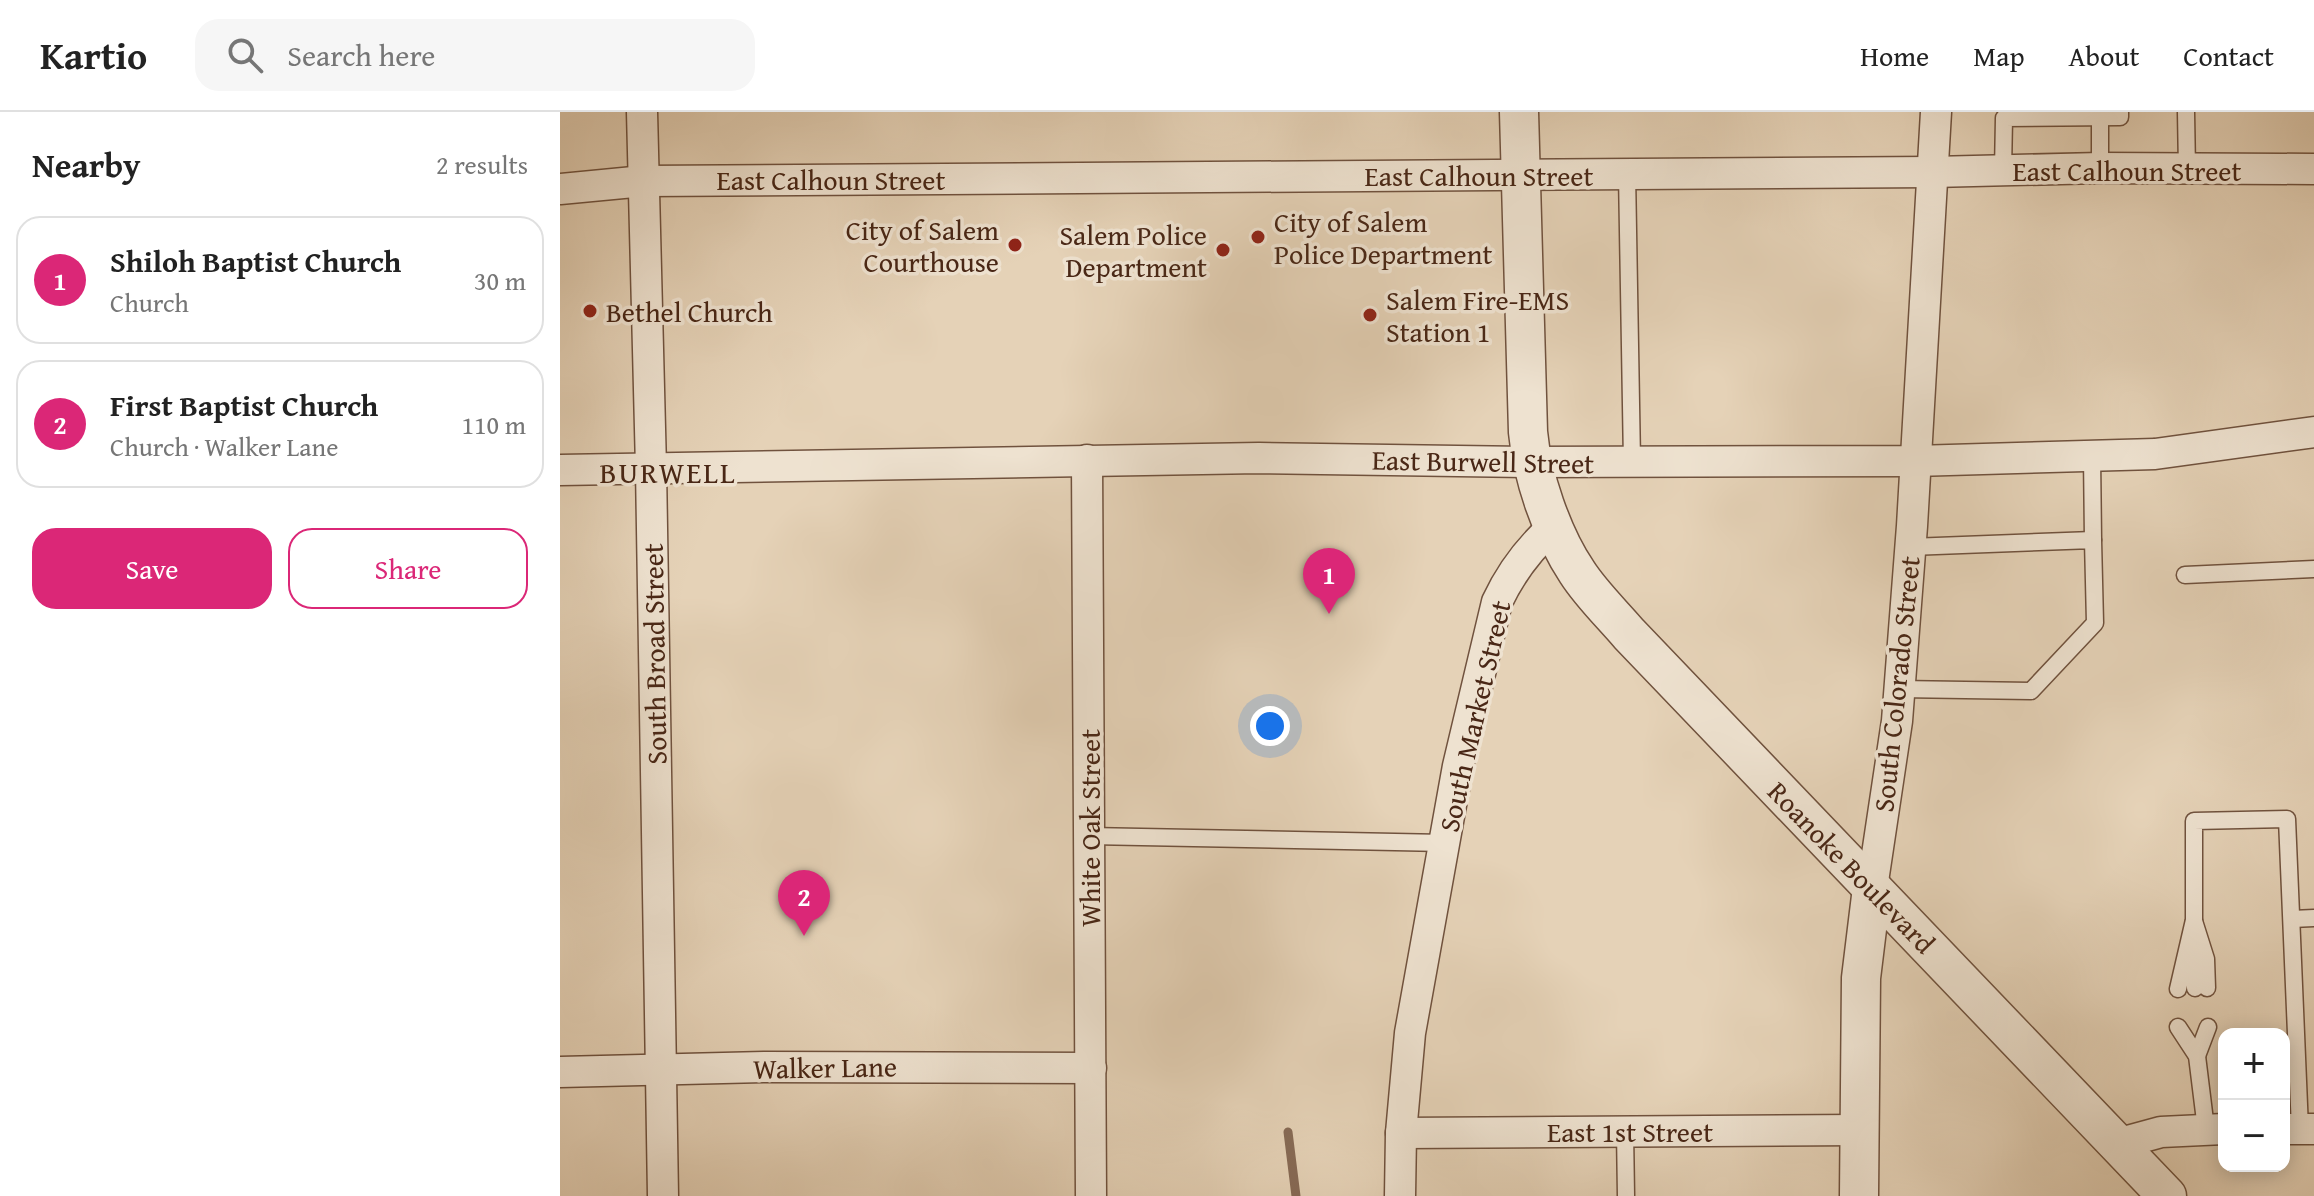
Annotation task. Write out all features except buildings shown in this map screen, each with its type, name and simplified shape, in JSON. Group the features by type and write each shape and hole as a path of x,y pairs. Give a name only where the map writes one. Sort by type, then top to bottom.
{"street":[{"name":"South Broad Street","path":"642,112 663,1196"},
{"path":"1519,112 1528,432 1531,462 1554,526"},
{"name":"South Colorado Street","path":"1859,1196 1861,978 1899,689 1936,112"},
{"name":"East Calhoun Street","path":"560,189 644,181 1933,172 2100,168 2314,169"},
{"name":"East Burwell Street","path":"560,470 1259,458 1531,462 1915,461 2155,454 2314,432"},
{"name":"White Oak Street","path":"1087,460 1091,1196"},
{"name":"South Market Street","path":"1400,1196 1401,1133 1410,1033 1458,766 1497,602 1509,577 1534,544 1554,526"},
{"name":"Roanoke Boulevard","path":"1554,526 1577,572 1629,634 2167,1196"},
{"name":"Walker Lane","path":"560,1072 764,1067 1091,1068"},
{"path":"2117,1144 2161,1132 2215,1129"},
{"name":"East 1st Street","path":"1401,1133 1860,1130"}],"lane":[{"path":"2003,171 2004,118 2120,117 2120,112"},
{"path":"2186,112 2187,170"},
{"path":"2100,117 2100,168"},
{"path":"1627,173 1632,462"},
{"path":"1899,689 2031,691 2095,623 2092,456"},
{"path":"1910,547 2093,540"},
{"path":"2185,575 2314,569"},
{"path":"2178,989 2194,920 2194,821 2287,819 2299,1129"},
{"path":"1089,836 1445,843"},
{"path":"2292,919 2314,918"},
{"path":"2194,920 2206,959 2201,988"},
{"path":"2178,1027 2197,1056 2215,1129"},
{"path":"2197,1056 2202,1027"},
{"path":"1625,1131 1626,1196"}],"waterway":[{"path":"1288,1132 1296,1196"}],"place":[{"name":"City of Salem Police Department","path":"1258,237"},
{"name":"City of Salem Courthouse","path":"1015,245"},
{"name":"Salem Police Department","path":"1223,250"},
{"name":"Bethel Church","path":"590,311"},
{"name":"Salem Fire-EMS Station 1","path":"1370,315"},
{"name":"Shiloh Baptist Church","path":"1329,614"},
{"name":"First Baptist Church","path":"804,936"}],"district":[{"name":"BURWELL","path":"668,472"}]}
